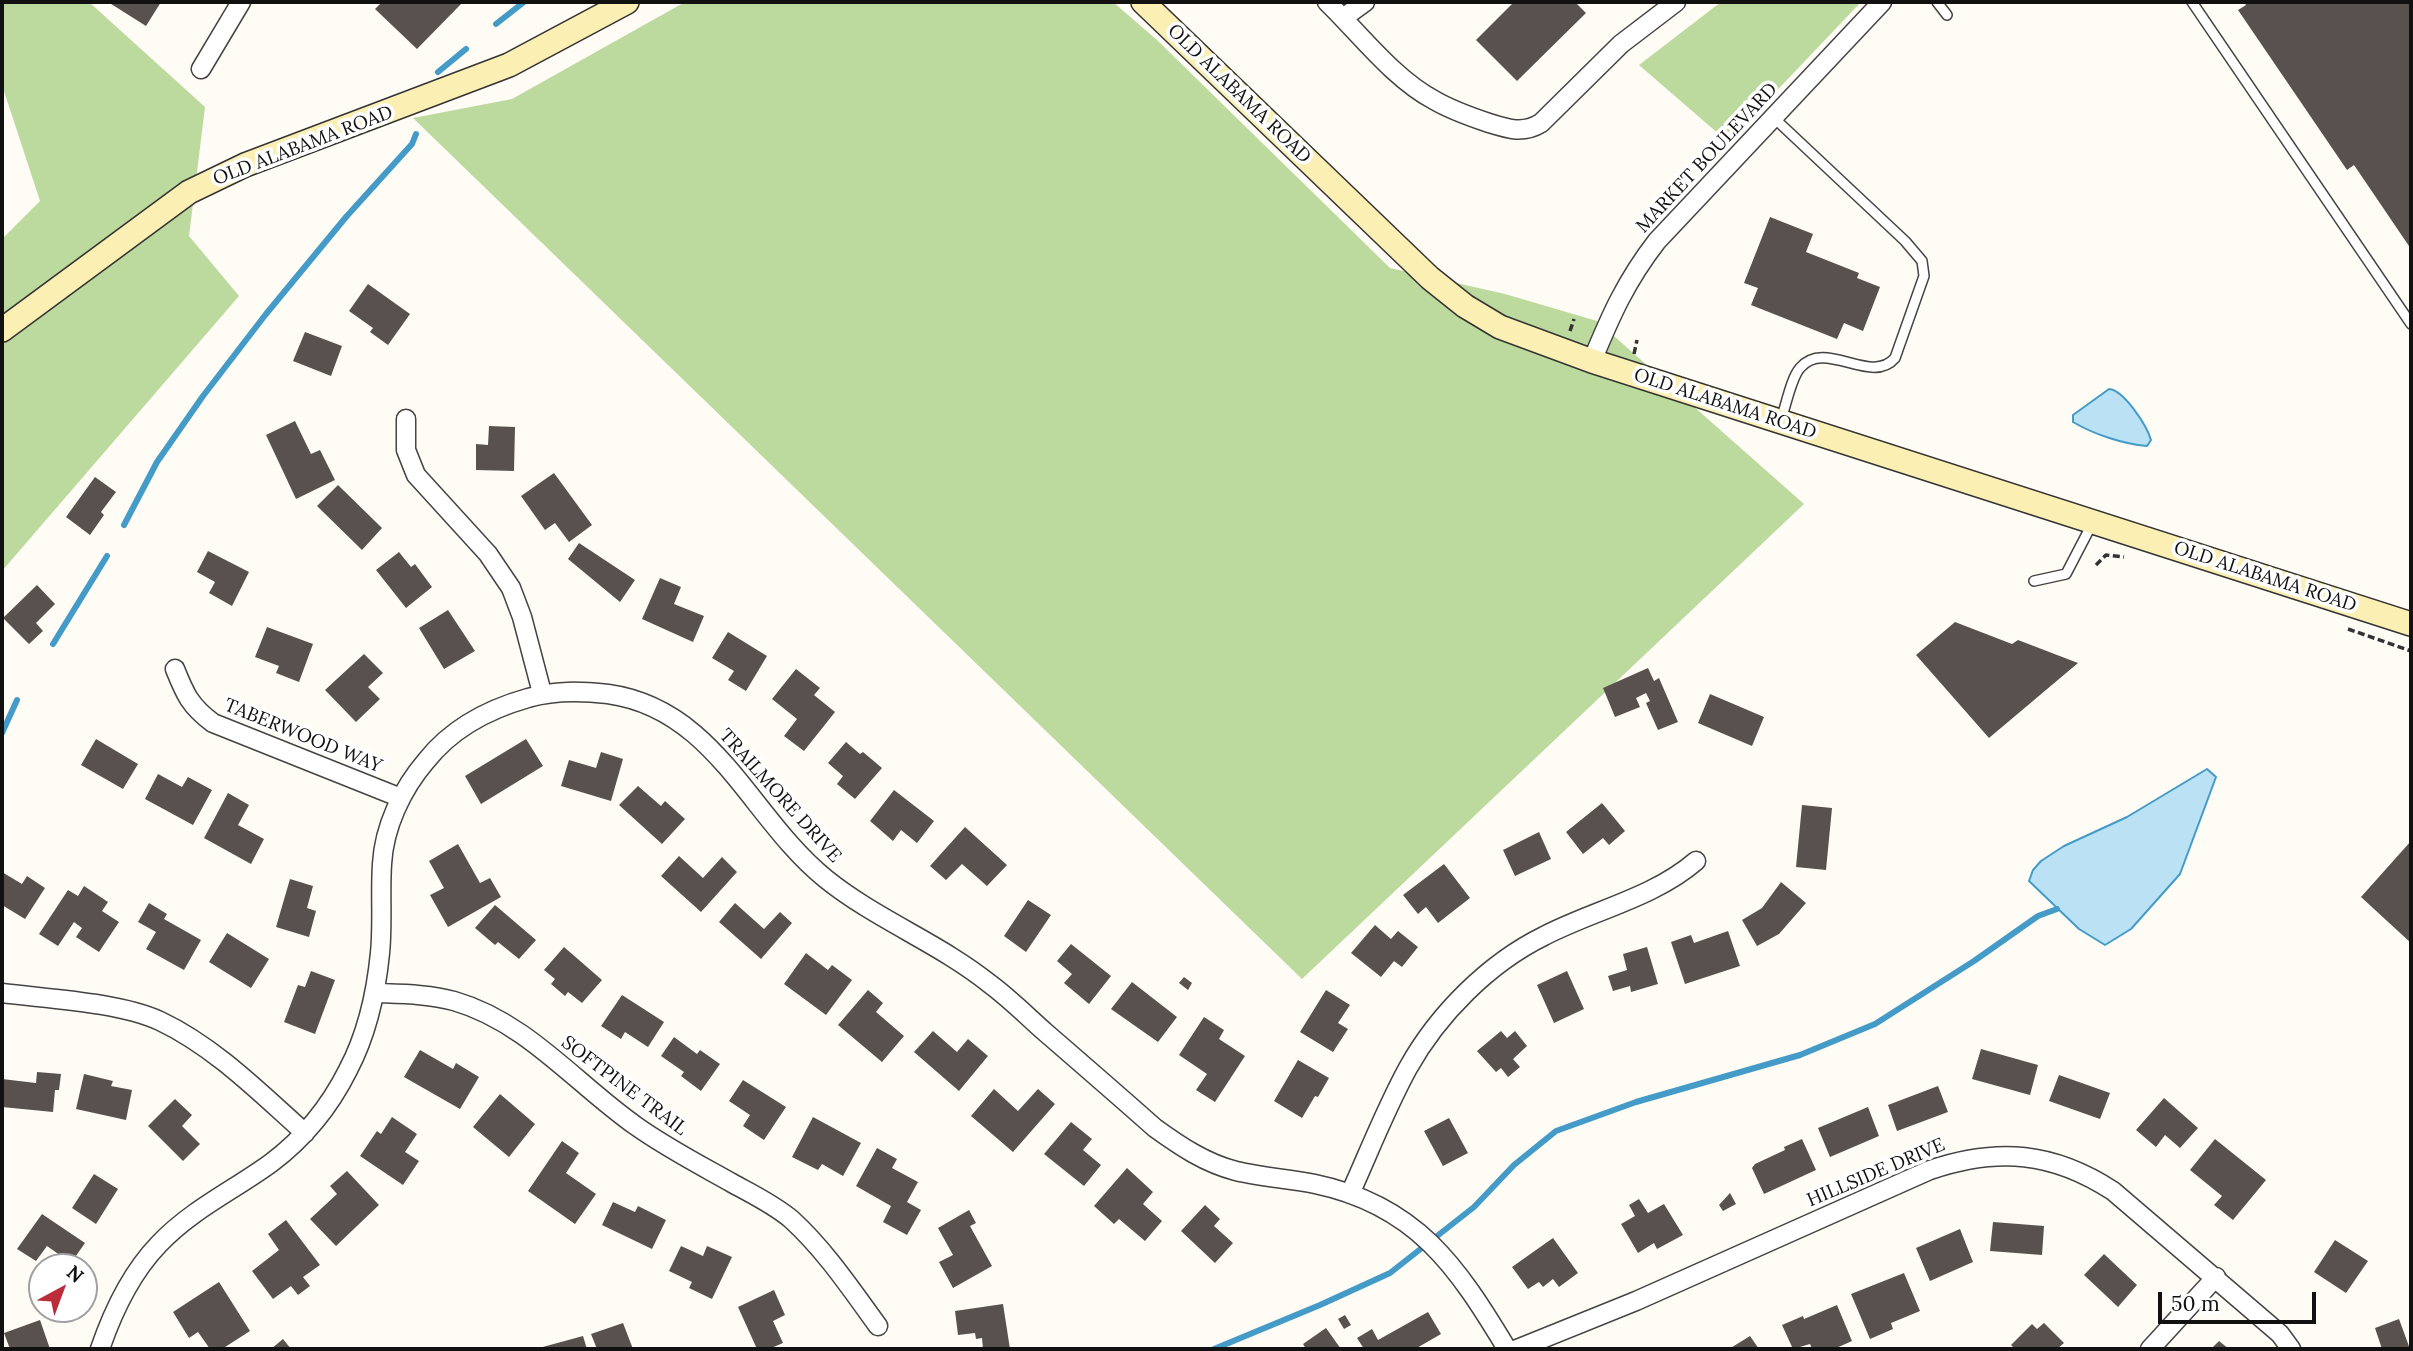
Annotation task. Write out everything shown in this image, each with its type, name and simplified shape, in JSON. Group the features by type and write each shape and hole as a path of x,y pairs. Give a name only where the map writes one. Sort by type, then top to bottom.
{"street":[{"path":"201,69 241,2"},
{"name":"OLD ALABAMA ROAD","path":"2,330 165,208 198,187 245,165 509,65 627,2"},
{"name":"OLD ALABAMA ROAD","path":"1143,2 1430,278 1465,306 1500,327 1592,361 2411,624"},
{"path":"1327,2 1402,78 1433,100 1511,130 1529,130 1541,123 1621,44 1676,2"},
{"path":"1343,18 1365,2"},
{"name":"MARKET BOULEVARD","path":"1592,361 1620,294 1635,269 1666,231 1882,2"},
{"path":"406,419 406,450 416,475 488,554 511,589 522,617 542,693"},
{"name":"TABERWOOD WAY","path":"175,669 187,699 199,713 213,723 401,798"},
{"name":"TRAILMORE DRIVE","path":"102,1349 111,1318 124,1292 158,1245 193,1215 273,1162 305,1133 330,1101 349,1069 365,1031 375,993 380,950 382,860 389,827 401,798 426,760 458,729 499,706 542,693 581,691 618,696 656,709 688,727 718,754 789,843 823,877 853,900 953,958 990,984 1156,1128 1183,1148 1209,1162 1235,1171 1316,1184 1350,1194 1394,1213 1436,1247 1475,1296 1507,1349"},
{"path":"1350,1194 1409,1067 1436,1027 1468,992 1504,960 1540,937 1577,919 1661,887 1696,861"},
{"path":"2,993 114,1008 159,1020 206,1047 305,1133"},
{"name":"SOFTPINE TRAIL","path":"375,993 452,1000 483,1010 512,1026 636,1126 679,1154 762,1199 790,1219 822,1251 878,1326"},
{"name":"HILLSIDE DRIVE","path":"1517,1349 1636,1301 1930,1170 1984,1156 2039,1159 2067,1166 2091,1177 2113,1191 2216,1278 2280,1334 2291,1349"},
{"path":"2150,1349 2216,1278"}],"lane":[{"path":"1937,2 1947,15"},
{"path":"2192,2 2411,323"},
{"path":"1773,117 1905,241 1922,261 1924,276 1895,358 1889,365 1877,368 1823,358 1810,360 1798,370 1780,422"},
{"path":"2034,581 2066,574 2093,522"}],"green space":[{"path":"2,2 89,2 205,107 189,236 239,296 2,571 2,239 40,201 2,85"},
{"path":"685,2 1113,2 1157,40 1390,268 1505,294 1597,321 1804,504 1302,979 413,118 512,99"},
{"path":"1721,2 1861,2 1728,142 1639,65"}],"water":[{"path":"2109,389 2121,395 2140,418 2151,440 2147,446 2108,438 2073,422 2073,415"},
{"path":"2207,769 2216,777 2180,874 2131,929 2105,945 2079,929 2029,881 2033,870 2041,861 2064,846 2127,817"}],"building":[{"path":"108,2 161,2 146,26"},
{"path":"382,2 463,2 417,49 375,9"},
{"path":"1514,2 1575,2 1586,13 1517,81 1476,40"},
{"path":"2244,2 2411,2 2411,249 2354,165 2347,170 2238,10 2246,5"},
{"path":"1770,217 1813,234 1806,252 1859,273 1857,278 1880,287 1863,331 1844,323 1837,339 1751,305 1758,288 1744,283"},
{"path":"368,284 410,314 388,345 370,332 373,328 349,311"},
{"path":"305,332 342,346 331,376 293,361"},
{"path":"295,421 311,454 320,450 335,480 296,499 266,435"},
{"path":"489,426 515,427 514,471 476,470 476,444 488,445"},
{"path":"554,473 592,525 569,542 555,523 545,530 521,496"},
{"path":"95,477 116,492 101,512 104,515 90,535 66,517"},
{"path":"338,485 382,528 362,550 317,506"},
{"path":"579,543 635,580 620,602 568,559"},
{"path":"208,551 249,572 232,606 209,593 215,582 197,572"},
{"path":"399,552 411,567 415,564 432,587 406,608 376,570"},
{"path":"660,578 681,587 674,604 704,616 693,642 642,619"},
{"path":"37,585 55,604 36,623 43,631 29,644 3,618"},
{"path":"448,610 475,651 444,669 419,628"},
{"path":"1955,622 2012,644 2018,640 2078,663 1989,738 1916,655"},
{"path":"267,627 313,644 299,682 276,673 279,666 255,657"},
{"path":"728,632 767,656 746,691 728,680 734,671 712,658"},
{"path":"364,654 383,673 368,687 380,699 356,722 325,690"},
{"path":"1648,668 1654,681 1659,678 1678,722 1658,730 1646,703 1650,701 1646,693 1636,698 1640,707 1615,717 1603,688"},
{"path":"796,669 820,688 814,695 835,712 804,751 784,736 797,719 772,699"},
{"path":"1710,694 1764,717 1752,746 1698,723"},
{"path":"96,739 138,764 123,789 81,765"},
{"path":"526,739 543,766 481,804 465,776"},
{"path":"846,742 882,768 855,799 837,784 843,776 828,763"},
{"path":"601,752 623,759 611,801 561,786 569,760 596,768"},
{"path":"158,774 182,787 188,777 212,790 193,825 145,799"},
{"path":"638,786 661,806 665,801 685,819 662,844 619,805"},
{"path":"894,790 934,821 917,843 901,830 893,841 870,821"},
{"path":"228,793 249,805 238,825 264,839 251,864 204,838"},
{"path":"1602,803 1625,831 1609,845 1603,838 1583,854 1566,832"},
{"path":"1802,805 1832,808 1826,870 1796,867"},
{"path":"965,827 1007,865 987,886 962,864 946,880 930,866"},
{"path":"1539,832 1551,859 1515,876 1503,850"},
{"path":"2411,841 2411,943 2361,897"},
{"path":"458,844 480,883 490,878 501,897 448,927 430,895 444,888 429,861"},
{"path":"679,856 703,878 722,857 737,872 701,912 661,876"},
{"path":"1444,864 1470,898 1438,923 1426,907 1418,914 1403,895"},
{"path":"2,872 22,884 27,876 45,888 25,919 2,905"},
{"path":"290,879 313,886 307,908 316,911 309,937 276,927"},
{"path":"1781,882 1806,903 1779,934 1757,946 1742,920 1762,908"},
{"path":"84,886 108,902 102,911 119,922 99,952 76,937 82,928 74,922 58,946 39,934 68,890 78,896"},
{"path":"1028,900 1051,915 1026,952 1004,936"},
{"path":"149,903 167,914 164,919 201,940 184,970 146,949 156,932 138,922"},
{"path":"735,903 764,929 780,912 792,923 761,959 719,922"},
{"path":"495,905 536,940 519,959 498,942 495,945 475,928"},
{"path":"1375,925 1391,939 1398,931 1418,947 1402,967 1394,961 1381,977 1351,953"},
{"path":"1728,931 1740,966 1685,984 1671,942 1691,935 1694,943"},
{"path":"227,933 269,959 251,988 209,962"},
{"path":"1071,944 1111,976 1089,1004 1064,983 1072,974 1057,961"},
{"path":"564,947 602,980 582,1003 568,992 565,996 551,984 555,979 544,970"},
{"path":"1647,947 1658,984 1631,992 1630,986 1613,991 1608,976 1627,970 1623,954"},
{"path":"806,953 828,970 832,965 852,980 826,1015 784,984"},
{"path":"311,971 335,980 315,1034 284,1022 298,985 305,987"},
{"path":"1567,971 1584,1009 1554,1023 1537,985"},
{"path":"1184,977 1192,983 1188,990 1179,983"},
{"path":"1132,982 1177,1017 1158,1042 1111,1009"},
{"path":"868,990 883,1003 876,1012 904,1036 882,1062 838,1025"},
{"path":"1326,990 1350,1005 1338,1023 1348,1029 1333,1052 1300,1032"},
{"path":"622,995 664,1022 648,1047 625,1032 621,1039 601,1026"},
{"path":"1204,1017 1224,1030 1219,1039 1245,1056 1215,1102 1196,1090 1207,1074 1179,1055"},
{"path":"933,1031 957,1052 968,1039 988,1056 959,1091 914,1052"},
{"path":"1501,1031 1507,1038 1515,1031 1527,1046 1513,1059 1520,1067 1508,1077 1501,1068 1496,1072 1477,1051"},
{"path":"674,1037 697,1054 700,1050 720,1064 701,1091 681,1076 684,1072 661,1056"},
{"path":"1981,1049 2038,1065 2030,1095 1972,1079"},
{"path":"420,1050 453,1069 456,1063 479,1077 460,1109 404,1077"},
{"path":"1298,1060 1329,1078 1302,1118 1274,1101"},
{"path":"37,1072 61,1074 59,1090 55,1090 53,1112 2,1107 2,1079 36,1083"},
{"path":"84,1074 113,1081 111,1086 132,1090 126,1120 76,1109"},
{"path":"2059,1075 2110,1093 2100,1119 2049,1101"},
{"path":"743,1080 786,1107 764,1140 743,1126 750,1115 729,1101"},
{"path":"1938,1086 1948,1112 1897,1131 1888,1105"},
{"path":"994,1089 1018,1111 1038,1089 1055,1104 1013,1152 971,1116"},
{"path":"500,1094 535,1124 509,1157 473,1127"},
{"path":"2164,1098 2198,1128 2180,1148 2165,1135 2156,1147 2136,1130"},
{"path":"175,1099 192,1115 182,1126 200,1144 183,1161 148,1126"},
{"path":"1868,1107 1879,1136 1830,1157 1818,1128"},
{"path":"392,1117 417,1134 405,1152 419,1161 403,1185 360,1156 377,1131 381,1134"},
{"path":"813,1117 861,1143 843,1176 822,1164 818,1170 792,1157"},
{"path":"1449,1118 1468,1153 1443,1166 1424,1131"},
{"path":"1071,1122 1092,1139 1083,1150 1101,1165 1084,1186 1044,1154"},
{"path":"1802,1139 1816,1170 1764,1194 1752,1168 1785,1150 1784,1147"},
{"path":"2215,1139 2266,1180 2233,1220 2214,1205 2222,1196 2190,1170"},
{"path":"562,1141 579,1153 566,1173 596,1194 575,1224 528,1191"},
{"path":"877,1148 897,1159 892,1168 918,1182 907,1202 921,1210 907,1235 883,1222 891,1206 856,1186"},
{"path":"1127,1168 1153,1192 1143,1204 1162,1221 1145,1241 1119,1219 1114,1224 1094,1206"},
{"path":"347,1171 379,1205 336,1246 310,1219 337,1194 330,1186"},
{"path":"94,1174 118,1189 96,1224 72,1208"},
{"path":"1730,1193 1736,1204 1723,1211 1719,1205"},
{"path":"1639,1199 1648,1213 1664,1204 1683,1235 1657,1249 1654,1243 1638,1253 1621,1224 1635,1216 1629,1205"},
{"path":"613,1202 635,1212 638,1206 666,1220 652,1249 602,1225"},
{"path":"1205,1205 1220,1219 1214,1226 1233,1243 1215,1263 1181,1231"},
{"path":"969,1210 976,1223 970,1226 992,1266 953,1288 939,1262 953,1255 938,1228"},
{"path":"42,1214 85,1243 78,1253 57,1253 47,1246 42,1253 28,1253 28,1256 17,1249"},
{"path":"286,1220 320,1265 303,1277 310,1286 298,1295 291,1286 273,1299 252,1271 279,1250 268,1234"},
{"path":"1993,1222 2044,1226 2042,1255 1990,1251"},
{"path":"1960,1229 1973,1262 1930,1281 1916,1248"},
{"path":"1553,1238 1578,1273 1559,1287 1553,1279 1543,1287 1539,1282 1528,1289 1512,1267"},
{"path":"2335,1240 2368,1261 2346,1293 2314,1272"},
{"path":"681,1246 703,1256 707,1246 732,1257 712,1299 689,1288 692,1282 669,1271"},
{"path":"2104,1254 2137,1285 2118,1307 2084,1275"},
{"path":"1904,1273 1920,1311 1891,1323 1893,1329 1870,1339 1851,1294"},
{"path":"219,1282 250,1331 222,1349 210,1349 198,1332 189,1338 173,1312"},
{"path":"774,1290 785,1315 773,1321 783,1343 769,1349 757,1349 738,1307"},
{"path":"1003,1304 1010,1349 983,1349 982,1338 976,1339 975,1333 958,1335 955,1311"},
{"path":"1837,1305 1852,1341 1834,1349 1812,1349 1810,1344 1793,1349 1782,1325"},
{"path":"1428,1312 1441,1334 1415,1349 1364,1349 1357,1338 1372,1329 1378,1340"},
{"path":"1345,1315 1351,1325 1344,1329 1338,1319"},
{"path":"2399,1319 2410,1349 2382,1349 2375,1328"},
{"path":"32,1323 41,1323 50,1349 10,1349 4,1333"},
{"path":"623,1323 633,1349 597,1349 591,1334"},
{"path":"2044,1323 2064,1343 2057,1349 2015,1349 2011,1345 2032,1324 2037,1329"},
{"path":"1326,1328 1341,1349 1306,1349 1303,1344"},
{"path":"583,1336 587,1349 539,1349 539,1348"},
{"path":"1750,1336 1759,1349 1729,1349"},
{"path":"283,1339 291,1349 271,1349"},
{"path":"2219,1341 2229,1349 2211,1349"}],"waterway":[{"path":"496,24 524,2"},
{"path":"438,72 466,49"},
{"path":"124,525 157,462 203,396 346,217 412,144 416,134"},
{"path":"53,644 107,556"},
{"path":"2,733 17,700"},
{"path":"1214,1349 1390,1273 1474,1207 1514,1165 1556,1131 1636,1102 1800,1055 1875,1024 1974,961 2038,916 2057,909"}]}
